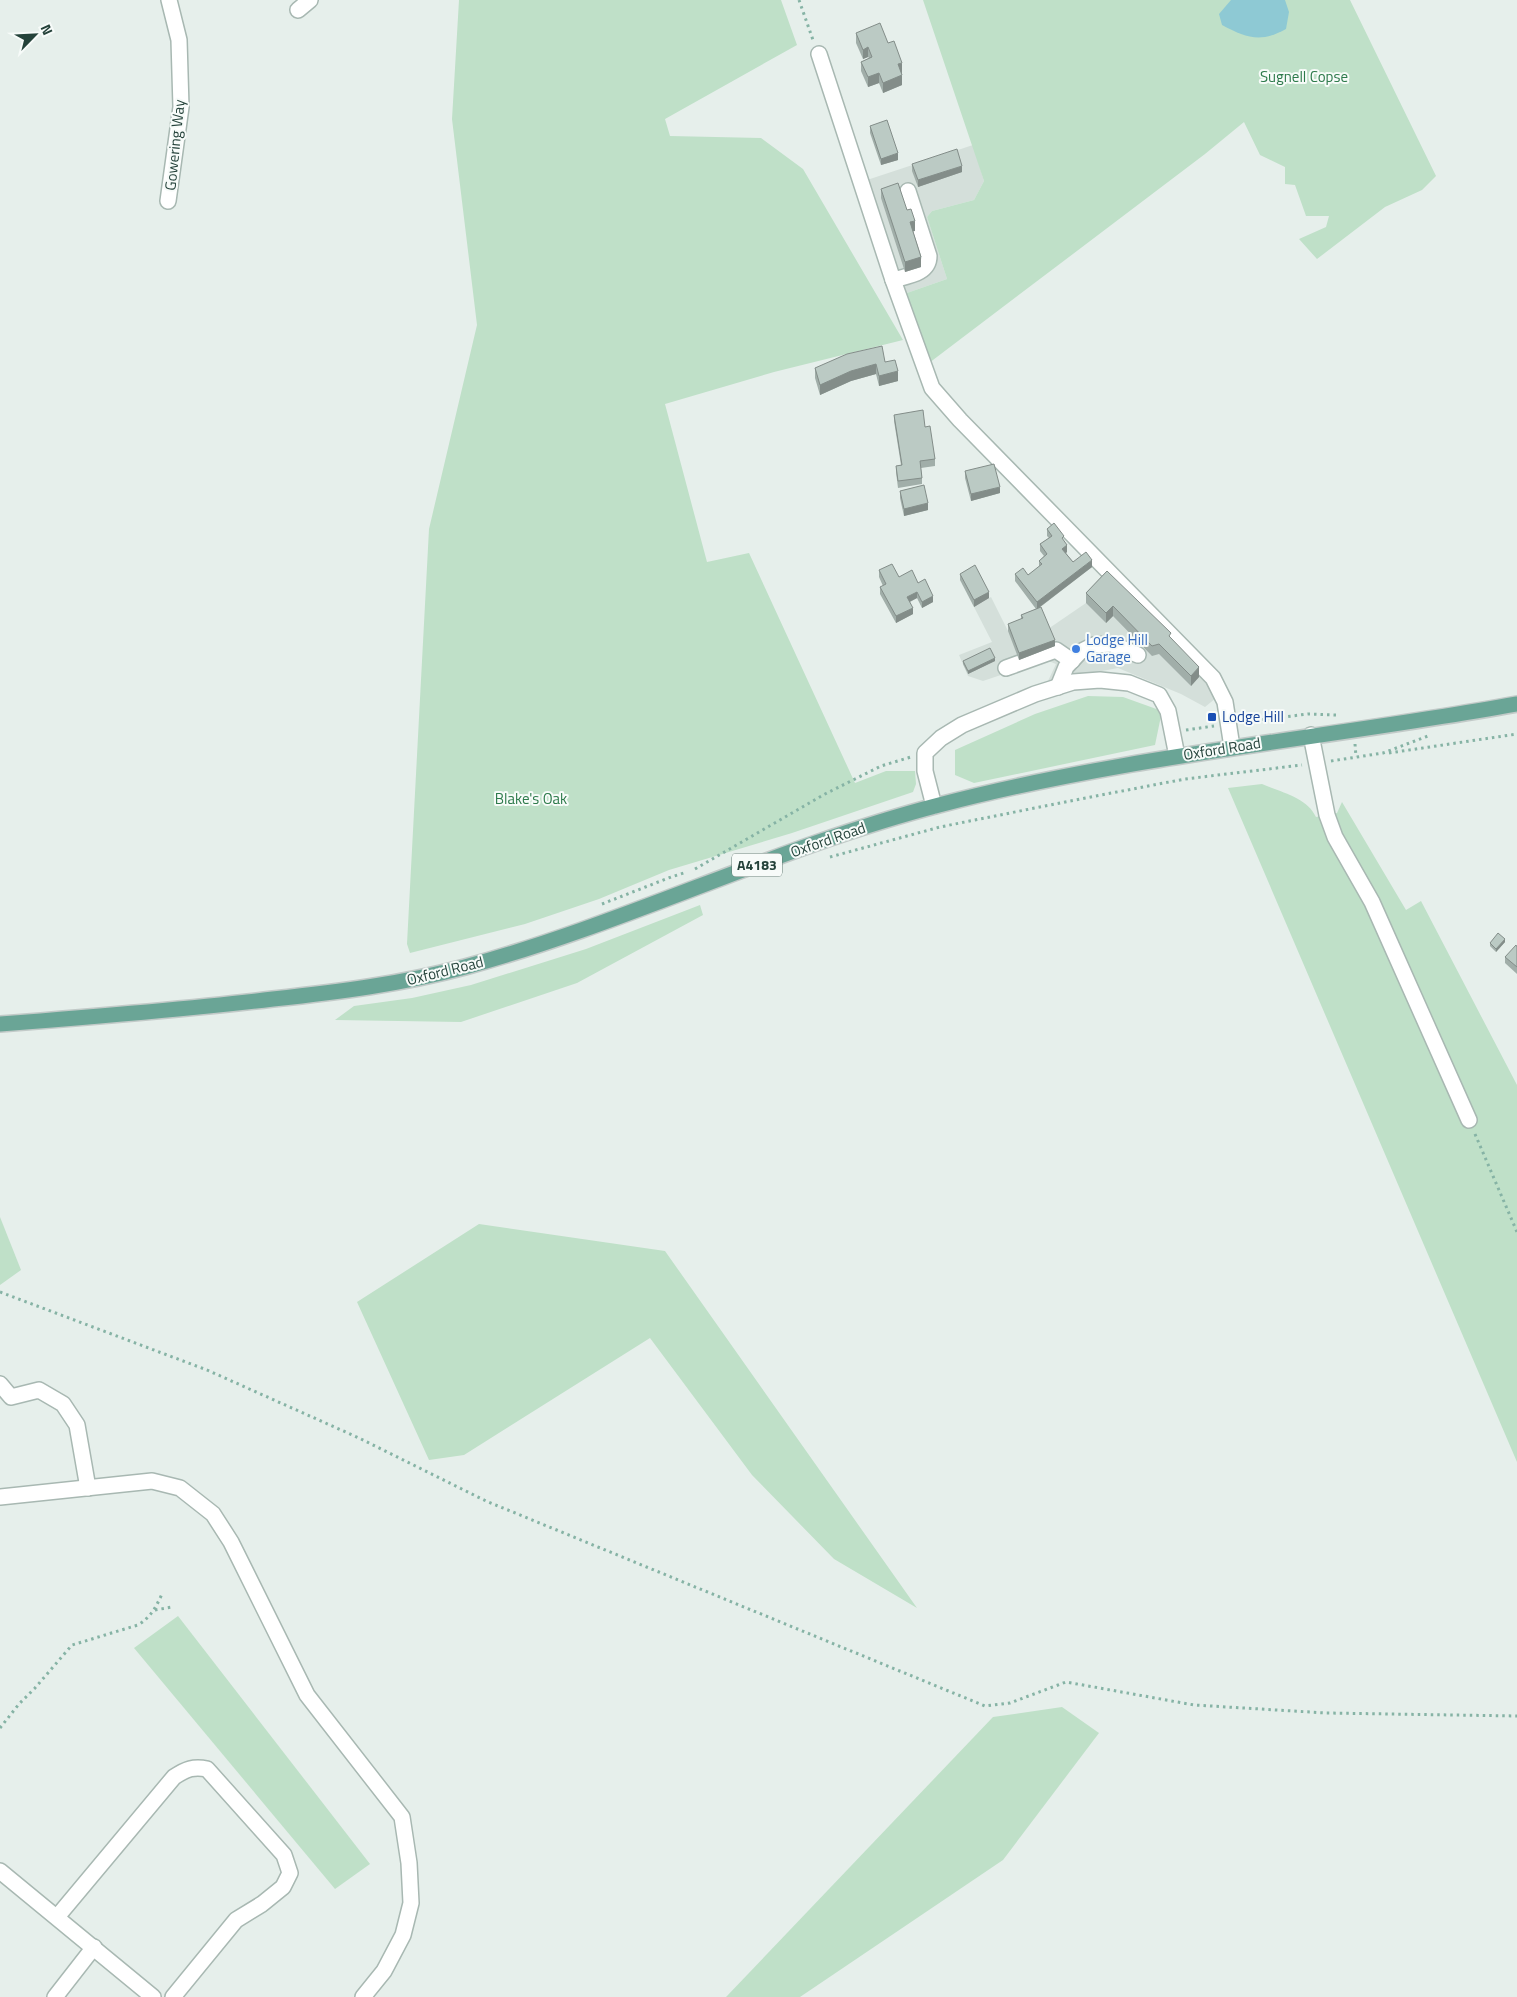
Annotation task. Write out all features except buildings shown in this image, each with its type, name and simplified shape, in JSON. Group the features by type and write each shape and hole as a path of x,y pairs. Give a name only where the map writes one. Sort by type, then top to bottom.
{"main road":[{"name":"Oxford Road","path":"0,1024 207,1007 354,990 408,981 521,950 581,930 840,835 934,806 1012,787 1177,756 1311,735 1353,731 1517,704"}],"street":[{"name":"Gowering Way","path":"168,202 181,107 179,40 169,0"},
{"path":"298,10 310,0"},
{"path":"819,54 893,280 932,388 960,420 1213,678 1225,702 1232,748"},
{"path":"893,280 921,271 927,268 929,263 929,256 908,191"},
{"path":"1058,687 1066,667 1080,652 1101,644 1112,644 1138,655"},
{"path":"1006,668 1056,650 1072,661"},
{"path":"934,806 925,771 925,753 941,738 962,725 1034,694 1073,682 1100,680 1128,683 1159,695 1168,711 1177,756"},
{"path":"1311,735 1327,815 1335,837 1372,902 1469,1120"},
{"path":"0,1384 11,1397 40,1390 63,1404 76,1425 88,1488"},
{"path":"0,1497 152,1481 180,1488 213,1514 231,1542 307,1695 402,1817 410,1863 411,1903 403,1935 384,1971 363,1997"},
{"path":"57,1917 174,1777 184,1770 196,1766 207,1769 284,1855 290,1873 283,1887 262,1904 236,1920 173,1997"},
{"path":"0,1871 153,1997"},
{"path":"55,1997 94,1947"}],"path":[{"path":"799,0 819,54"},
{"path":"1172,732 1308,714 1342,716"},
{"path":"1383,754 1435,734"},
{"path":"1316,763 1517,734"},
{"path":"601,904 671,877 693,871 771,824 881,766 925,753"},
{"path":"1469,1120 1517,1232"},
{"path":"0,1292 5,1296 207,1370 359,1438 486,1501 985,1706 1010,1703 1066,1682 1194,1705 1326,1713 1517,1716"},
{"path":"0,1728 72,1645 138,1625 147,1620 162,1594"},
{"path":"154,1610 172,1608"}],"shaded area":[{"path":"973,145 984,181 974,200 932,211 927,217 947,279 904,294 867,180"},
{"name":"Lodge Hill Garage","path":"1109,579 1205,677 1216,698 1205,707 1181,694 1118,668 1048,681 1056,664 1046,660 983,681 968,676 959,655 992,642 974,607 991,597 1008,631 1023,625 1048,629 1086,603"}],"green space":[{"name":"Blake's Oak","path":"459,0 781,0 797,45 665,119 670,136 761,138 803,169 903,340 774,372 665,404 707,562 749,553 855,783 886,771 915,771 916,784 913,792 792,833 669,870 599,899 525,924 410,953 407,944 429,529 477,325 452,119"},
{"name":"Sugnell Copse","path":"923,0 1350,0 1436,176 1422,190 1385,207 1317,259 1299,239 1326,227 1329,216 1306,216 1295,185 1285,184 1285,167 1260,155 1244,122 1205,154 929,363 904,294 947,279 927,217 932,211 974,200 984,181"},
{"path":"1088,696 1123,697 1162,711 1155,745 974,783 955,775 955,750 1035,714"},
{"path":"1262,784 1300,800 1312,810 1316,817 1337,813 1342,802 1406,910 1421,901 1517,1085 1517,1462 1228,788"},
{"path":"700,905 703,915 577,983 461,1022 335,1020 354,1006 412,998 471,985 586,949"},
{"path":"0,1217 21,1270 0,1285"},
{"path":"479,1224 665,1251 917,1608 834,1559 752,1475 650,1338 464,1455 429,1460 357,1302"},
{"path":"178,1616 370,1864 335,1889 134,1648"},
{"path":"1062,1707 1099,1733 1003,1860 800,1997 726,1997 993,1717"}],"water":[{"path":"1231,0 1285,0 1289,12 1286,29 1269,36 1254,37 1246,36 1222,25 1219,14"}],"place":[{"name":"Lodge Hill Garage","path":"1076,649"},
{"name":"Lodge Hill","path":"1212,717"}]}
